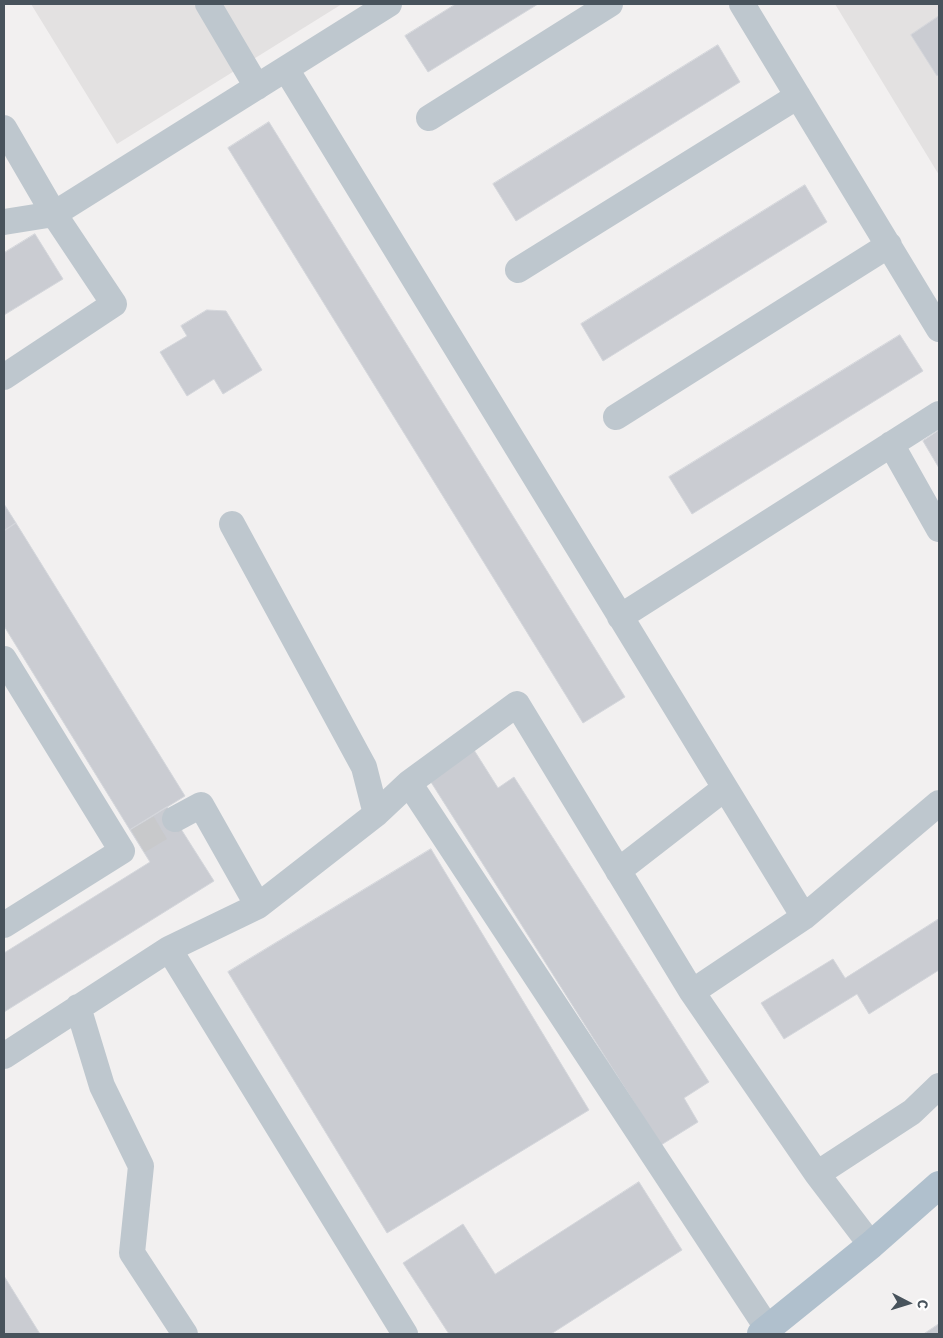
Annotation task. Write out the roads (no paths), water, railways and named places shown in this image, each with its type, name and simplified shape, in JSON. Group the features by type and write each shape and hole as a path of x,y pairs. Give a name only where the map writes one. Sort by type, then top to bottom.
{"main road":[{"path":"764,1332 939,1185"}],"lane":[{"path":"208,4 257,87"},
{"path":"4,222 54,214 389,4"},
{"path":"429,118 610,4"},
{"path":"742,4 939,329"},
{"path":"286,69 804,917"},
{"path":"518,270 798,96"},
{"path":"4,128 54,214 114,304 4,377"},
{"path":"616,417 889,245"},
{"path":"620,617 939,414"},
{"path":"891,444 939,529"},
{"path":"232,524 364,767 376,814"},
{"path":"4,659 130,846 4,925"},
{"path":"4,1056 169,949 258,906 376,814 409,783 517,704 692,992 817,1174 871,1244"},
{"path":"409,783 764,1332"},
{"path":"618,871 725,788"},
{"path":"692,992 804,917 939,803"},
{"path":"175,819 201,805 258,906"},
{"path":"169,949 405,1334"},
{"path":"78,1008 102,1086 140,1166 132,1253 185,1334"},
{"path":"817,1174 912,1112 939,1086"}],"tunnel":[{"path":"138,841 175,819"}]}
